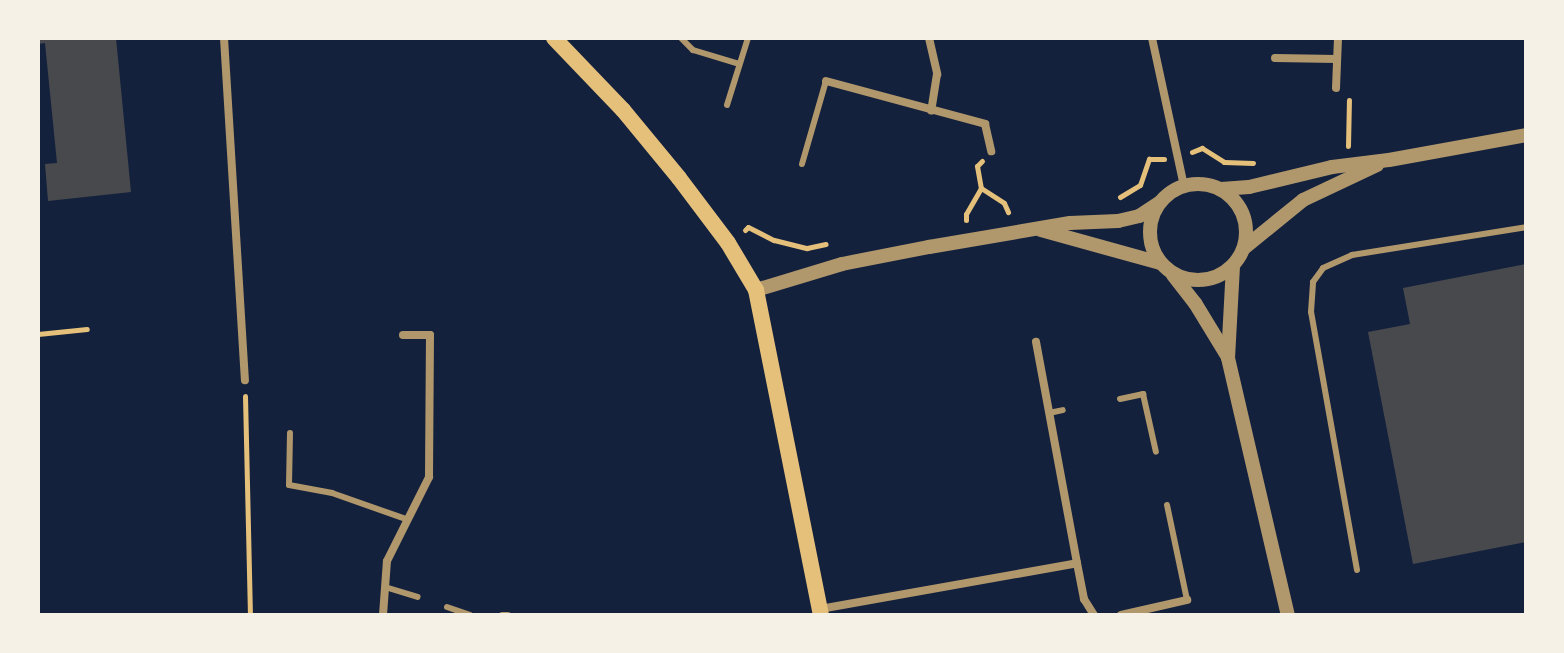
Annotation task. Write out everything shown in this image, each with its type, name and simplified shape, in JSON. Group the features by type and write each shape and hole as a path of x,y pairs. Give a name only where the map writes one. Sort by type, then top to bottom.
{"main road":[{"path":"554,38 623,110 728,243 756,290 820,612"}],"street":[{"path":"224,38 245,380"},
{"path":"929,38 937,74 931,111"},
{"path":"1152,38 1184,186"},
{"path":"1336,88 1338,38"},
{"path":"1275,58 1337,59"},
{"path":"826,81 985,124 991,151"},
{"path":"756,290 842,264 1013,232 1139,216 1184,186 1197,184 1221,189 1249,187 1341,165 1389,160 1526,135"},
{"path":"1288,615 1228,358 1233,266 1244,248 1303,200 1389,160"},
{"path":"1221,189 1240,208 1246,221 1244,248"},
{"path":"1159,203 1150,227 1154,252 1195,303 1228,358"},
{"path":"1040,230 1204,281 1233,266"},
{"path":"383,615 387,561 429,477 430,335 403,335"},
{"path":"1036,342 1084,599 1094,615"},
{"path":"820,612 1077,563"},
{"path":"1121,615 1187,600"}],"lane":[{"path":"681,38 693,50 739,64"},
{"path":"727,105 748,38"},
{"path":"802,164 826,81"},
{"path":"1357,570 1311,312 1313,282 1323,268 1352,255 1526,227"},
{"path":"1120,399 1143,394 1156,452"},
{"path":"1049,413 1063,410"},
{"path":"290,433 289,485 332,493 406,519"},
{"path":"1167,505 1187,600"},
{"path":"385,587 418,597"},
{"path":"447,607 470,615"},
{"path":"502,615 508,615"}],"path":[{"path":"1333,151 1348,148 1349,95 1336,88"},
{"path":"1113,201 1140,185 1149,159 1177,159 1202,148 1224,162 1262,162"},
{"path":"966,220 966,214 981,188 977,166 991,151"},
{"path":"981,188 1004,203 1008,212"},
{"path":"994,215 1023,211"},
{"path":"952,222 980,217"},
{"path":"728,243 748,227 774,240 807,248 836,243"},
{"path":"38,334 87,329"},
{"path":"245,380 250,615"}],"building":[{"path":"38,38 116,38 131,192 48,201 45,164 57,163 45,43 38,44"},
{"path":"1526,264 1526,542 1413,564 1368,332 1410,324 1403,288"}]}
